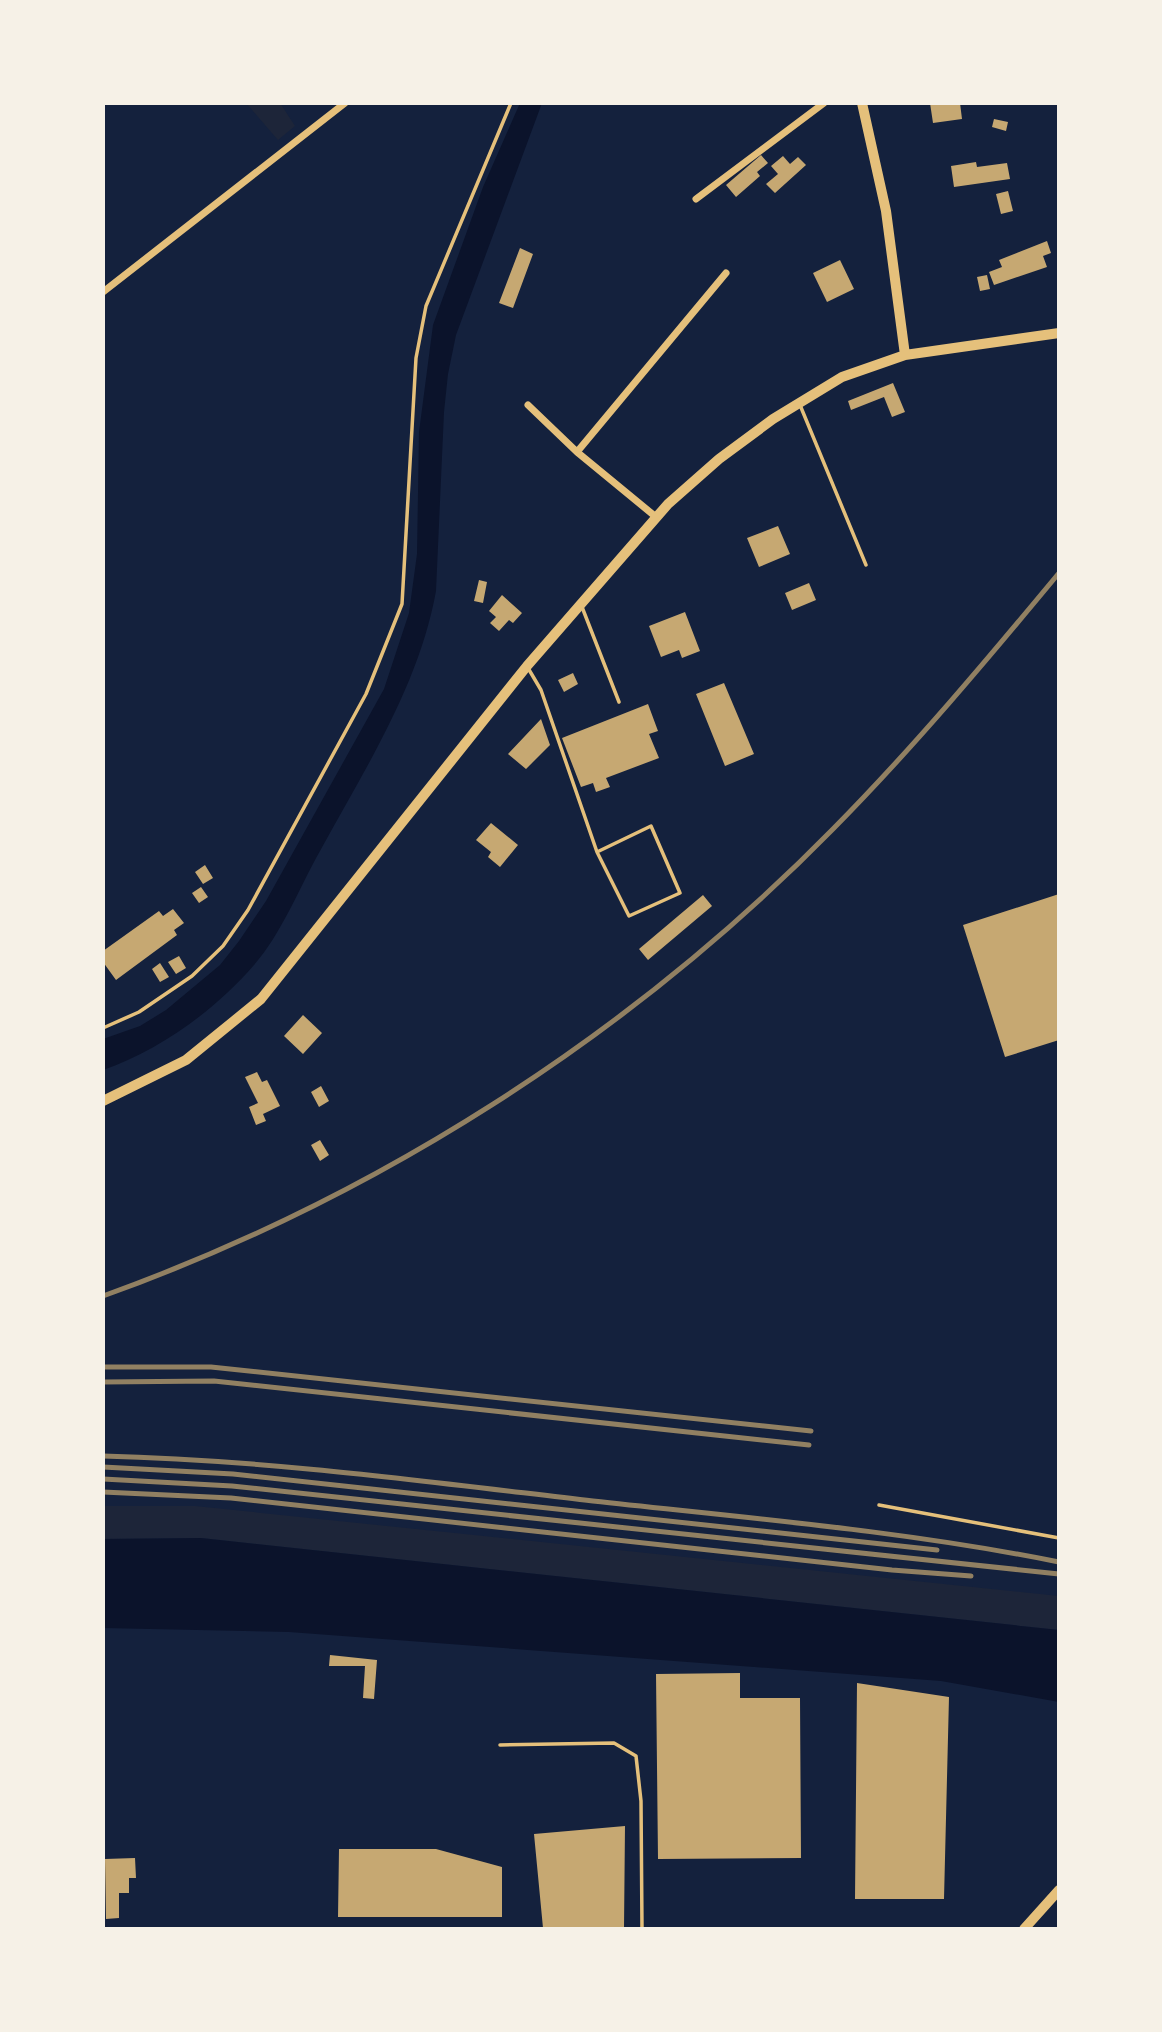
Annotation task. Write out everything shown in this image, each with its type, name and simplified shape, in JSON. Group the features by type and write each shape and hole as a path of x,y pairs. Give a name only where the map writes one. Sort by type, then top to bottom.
{"main road":[{"path":"1024,1929 1035,1924 1059,1890"}],"street":[{"path":"103,292 345,103"},
{"path":"696,199 824,103"},
{"path":"862,103 886,211 905,355"},
{"path":"577,452 726,272"},
{"path":"103,1101 186,1060 261,999 527,666 656,517 719,459 799,402 842,377 905,355 1059,333"},
{"path":"528,405 577,452 656,517"}],"lane":[{"path":"799,402 866,565"},
{"path":"581,605 619,702"},
{"path":"527,666 541,690 597,852 629,916 680,893 651,826 597,852"},
{"path":"879,1506 1059,1538"},
{"path":"500,1745 614,1743 636,1756 641,1801 642,1929"}],"path":[{"path":"103,1028 139,1013 192,976 223,946 248,910 366,694 401,604 416,358 426,306 511,103"}],"shaded area":[{"path":"246,103 280,103 295,126 278,140"},
{"path":"520,103 542,103 456,335 444,412 436,591 428,626 404,692 282,925 254,965 222,998 185,1027 145,1052 103,1070 103,1039 140,1026 166,1010 220,965 239,941 266,901 384,689 409,613 417,554 419,432 433,325 483,187"},
{"path":"103,1506 195,1506 1059,1596 1059,1630 201,1538 103,1539"},
{"path":"201,1538 1059,1630 1059,1702 941,1681 289,1632 103,1628 103,1539"}],"building":[{"path":"930,103 960,103 962,119 933,123"},
{"path":"994,119 1008,122 1006,131 992,127"},
{"path":"761,155 768,163 757,172 760,176 736,197 726,185"},
{"path":"783,156 790,164 798,157 806,165 775,193 766,184 778,174 771,166"},
{"path":"976,162 977,167 1007,163 1010,179 954,187 951,166"},
{"path":"1008,191 1013,211 1001,214 996,194"},
{"path":"1047,241 1051,253 1043,256 1047,267 994,285 989,272 1002,267 999,260"},
{"path":"520,248 533,254 513,308 499,303"},
{"path":"840,260 854,289 827,302 813,273"},
{"path":"987,275 990,289 980,291 977,277"},
{"path":"893,383 905,412 892,417 884,397 851,410 848,401"},
{"path":"778,526 790,554 759,567 747,538"},
{"path":"479,580 487,582 483,603 474,601"},
{"path":"809,583 816,600 792,610 785,593"},
{"path":"502,595 522,613 513,623 509,620 499,631 490,623 496,617 489,611"},
{"path":"685,612 700,651 682,658 679,650 661,657 649,626"},
{"path":"573,673 578,684 564,692 558,680"},
{"path":"724,683 754,754 725,766 696,694"},
{"path":"648,704 658,731 649,734 659,758 606,778 610,787 596,792 593,783 581,787 562,738"},
{"path":"541,719 550,745 526,769 508,754"},
{"path":"491,823 518,845 500,867 488,857 491,852 476,840"},
{"path":"205,865 213,878 203,884 195,872"},
{"path":"201,887 208,897 199,903 192,893"},
{"path":"1059,894 1059,1040 1005,1057 963,925"},
{"path":"703,895 712,906 648,960 639,949"},
{"path":"173,909 184,923 174,930 177,935 116,980 103,962 103,951 159,911 163,916"},
{"path":"179,956 186,968 176,974 168,962"},
{"path":"160,963 169,977 160,982 152,969"},
{"path":"303,1015 322,1033 303,1054 284,1036"},
{"path":"257,1072 262,1082 267,1080 280,1106 263,1114 266,1121 256,1125 249,1107 258,1103 245,1077"},
{"path":"321,1086 329,1101 319,1107 311,1092"},
{"path":"320,1140 329,1155 320,1161 311,1145"},
{"path":"330,1655 377,1660 374,1699 363,1698 365,1666 329,1666"},
{"path":"740,1673 740,1698 800,1698 801,1858 658,1859 656,1674"},
{"path":"857,1683 949,1697 944,1899 855,1899"},
{"path":"625,1826 624,1928 543,1928 534,1834"},
{"path":"339,1849 436,1849 502,1867 502,1917 338,1917"},
{"path":"135,1858 136,1878 129,1878 129,1893 119,1893 119,1918 106,1919 105,1859"}],"railway":[{"path":"103,1296 204,1256 304,1211 400,1160 494,1103 585,1042 672,976 755,904 833,829 920,736 1059,573"},
{"path":"103,1367 211,1367 811,1431"},
{"path":"103,1382 214,1381 809,1445"},
{"path":"103,1456 226,1462 410,1479 885,1534 1059,1562"},
{"path":"103,1467 233,1474 937,1550"},
{"path":"103,1479 232,1486 1059,1574"},
{"path":"103,1492 231,1498 892,1570 971,1576"}]}
